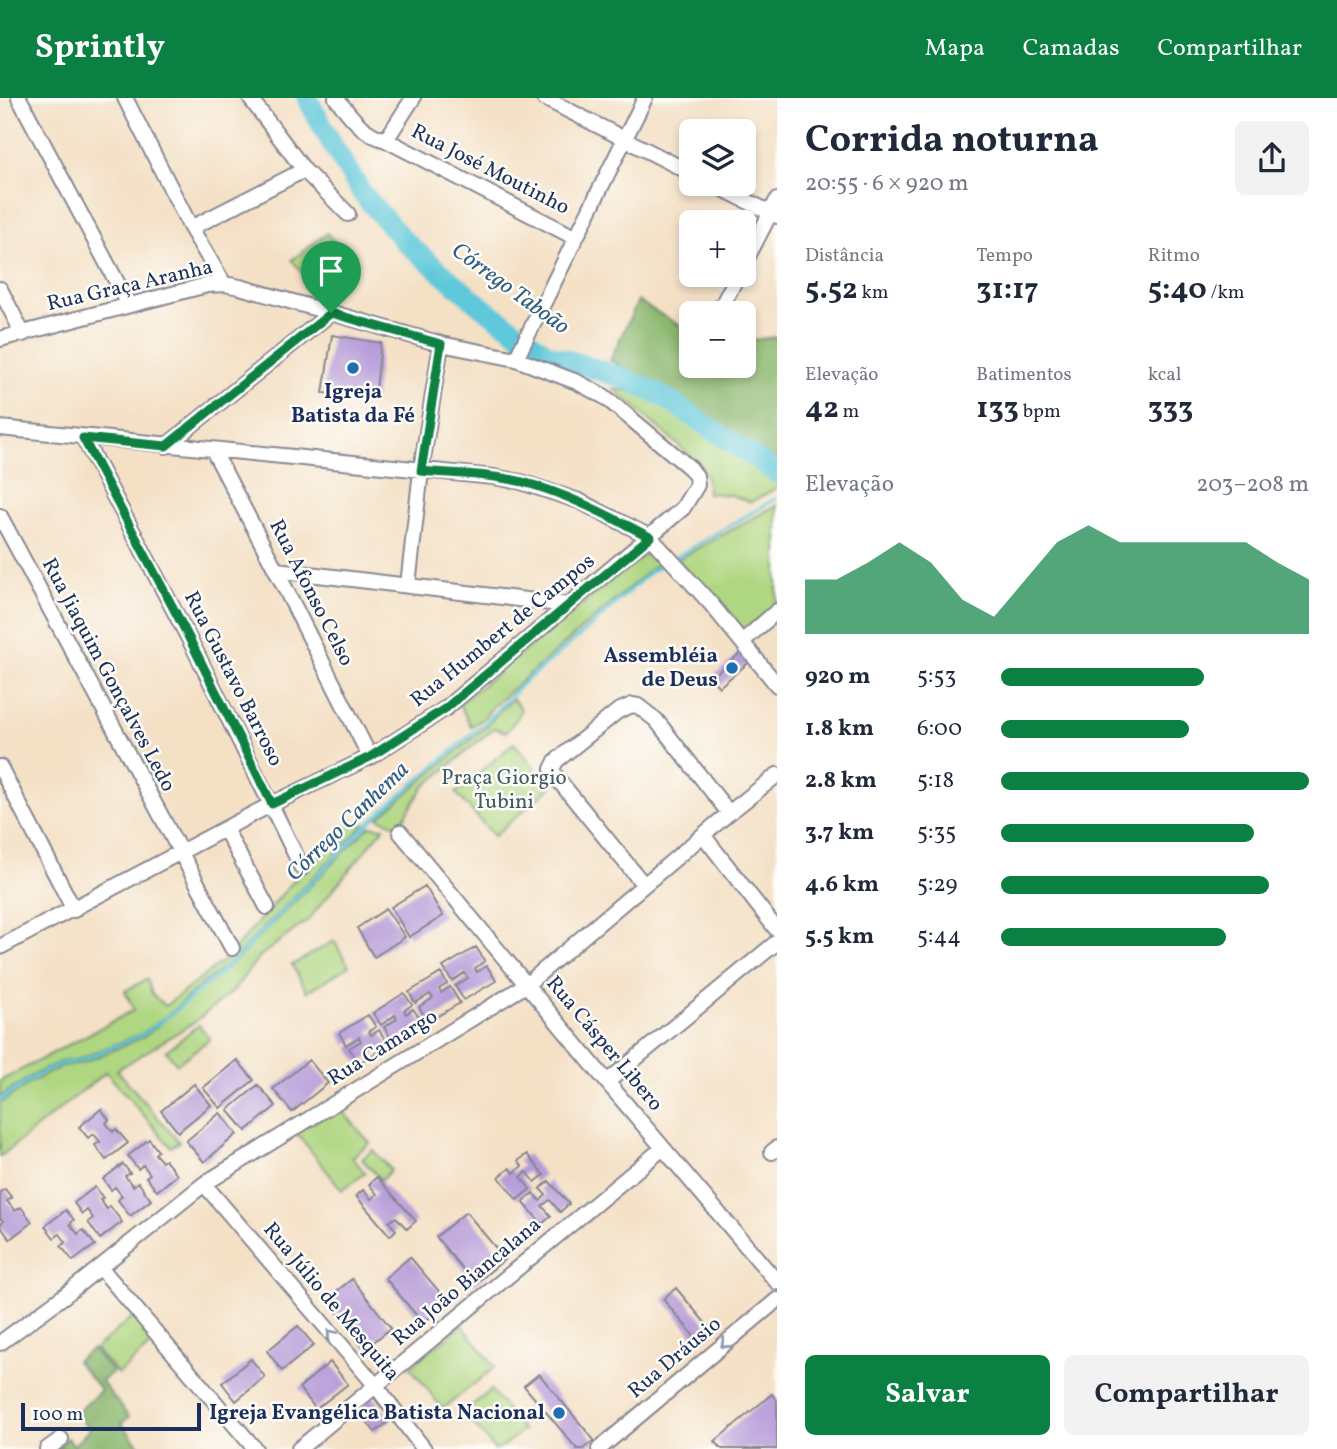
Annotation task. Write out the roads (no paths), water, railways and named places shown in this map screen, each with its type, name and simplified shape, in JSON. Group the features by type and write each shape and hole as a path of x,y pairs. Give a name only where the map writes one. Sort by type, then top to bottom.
{"street":[{"path":"19,98 129,305"},
{"path":"125,98 191,228 224,284"},
{"path":"250,98 304,170 348,214"},
{"name":"Rua José Moutinho","path":"336,98 361,129 574,237"},
{"path":"386,140 413,98"},
{"path":"544,98 679,167"},
{"path":"517,357 645,98"},
{"path":"191,228 304,170"},
{"path":"742,196 775,210 756,243"},
{"name":"Rua Graça Aranha","path":"0,340 207,285 224,284 441,344 517,357 590,387 690,468"},
{"path":"0,289 23,334"},
{"path":"166,446 331,313"},
{"path":"408,585 421,471 441,344"},
{"path":"0,428 494,477 532,485 579,501 650,537 711,604 777,685"},
{"name":"Rua Gustavo Barroso","path":"83,438 186,632 302,868"},
{"name":"Rua Afonso Celso","path":"213,450 370,757"},
{"name":"Rua Humbert de Campos","path":"0,947 272,804 370,757 446,708 650,537 690,500 697,485 696,476 690,468"},
{"name":"Rua Jiaquim Gonçalves Ledo","path":"0,516 232,948"},
{"path":"276,570 568,605"},
{"path":"741,642 777,611"},
{"path":"644,885 556,777 552,769 556,761 618,711 632,705 638,706 656,720 729,813"},
{"path":"0,767 74,910"},
{"name":"Rua Camargo","path":"0,1343 204,1184 526,985 777,775"},
{"path":"225,829 267,907"},
{"name":"Rua Cásper Libero","path":"400,832 777,1282"},
{"path":"703,835 777,930"},
{"path":"607,1082 777,942"},
{"name":"Rua João Biancalana","path":"299,1449 663,1148"},
{"name":"Rua Júlio de Mesquita","path":"204,1184 376,1386 424,1449"},
{"path":"100,1267 255,1449"},
{"name":"Rua Dráusio","path":"600,1449 777,1300"},
{"path":"47,1449 61,1439"}],"waterway":[{"name":"Córrego Taboão","path":"307,98 362,193 404,241 482,307 548,354 624,378 664,397 777,473"},
{"name":"Córrego Canhema","path":"674,558 777,498"},
{"name":"Córrego Canhema","path":"0,1100 34,1077 60,1064 79,1061 142,1035 174,1012 229,965 375,817 486,722 519,687 651,571 667,562"}],"place":[{"name":"Igreja Batista da Fé","path":"353,368"},
{"name":"Assembléia de Deus","path":"732,668"},
{"name":"Igreja Evangélica Batista Nacional","path":"559,1413"}],"park label":[{"name":"Praça Giorgio Tubini","path":"504,790"}]}
